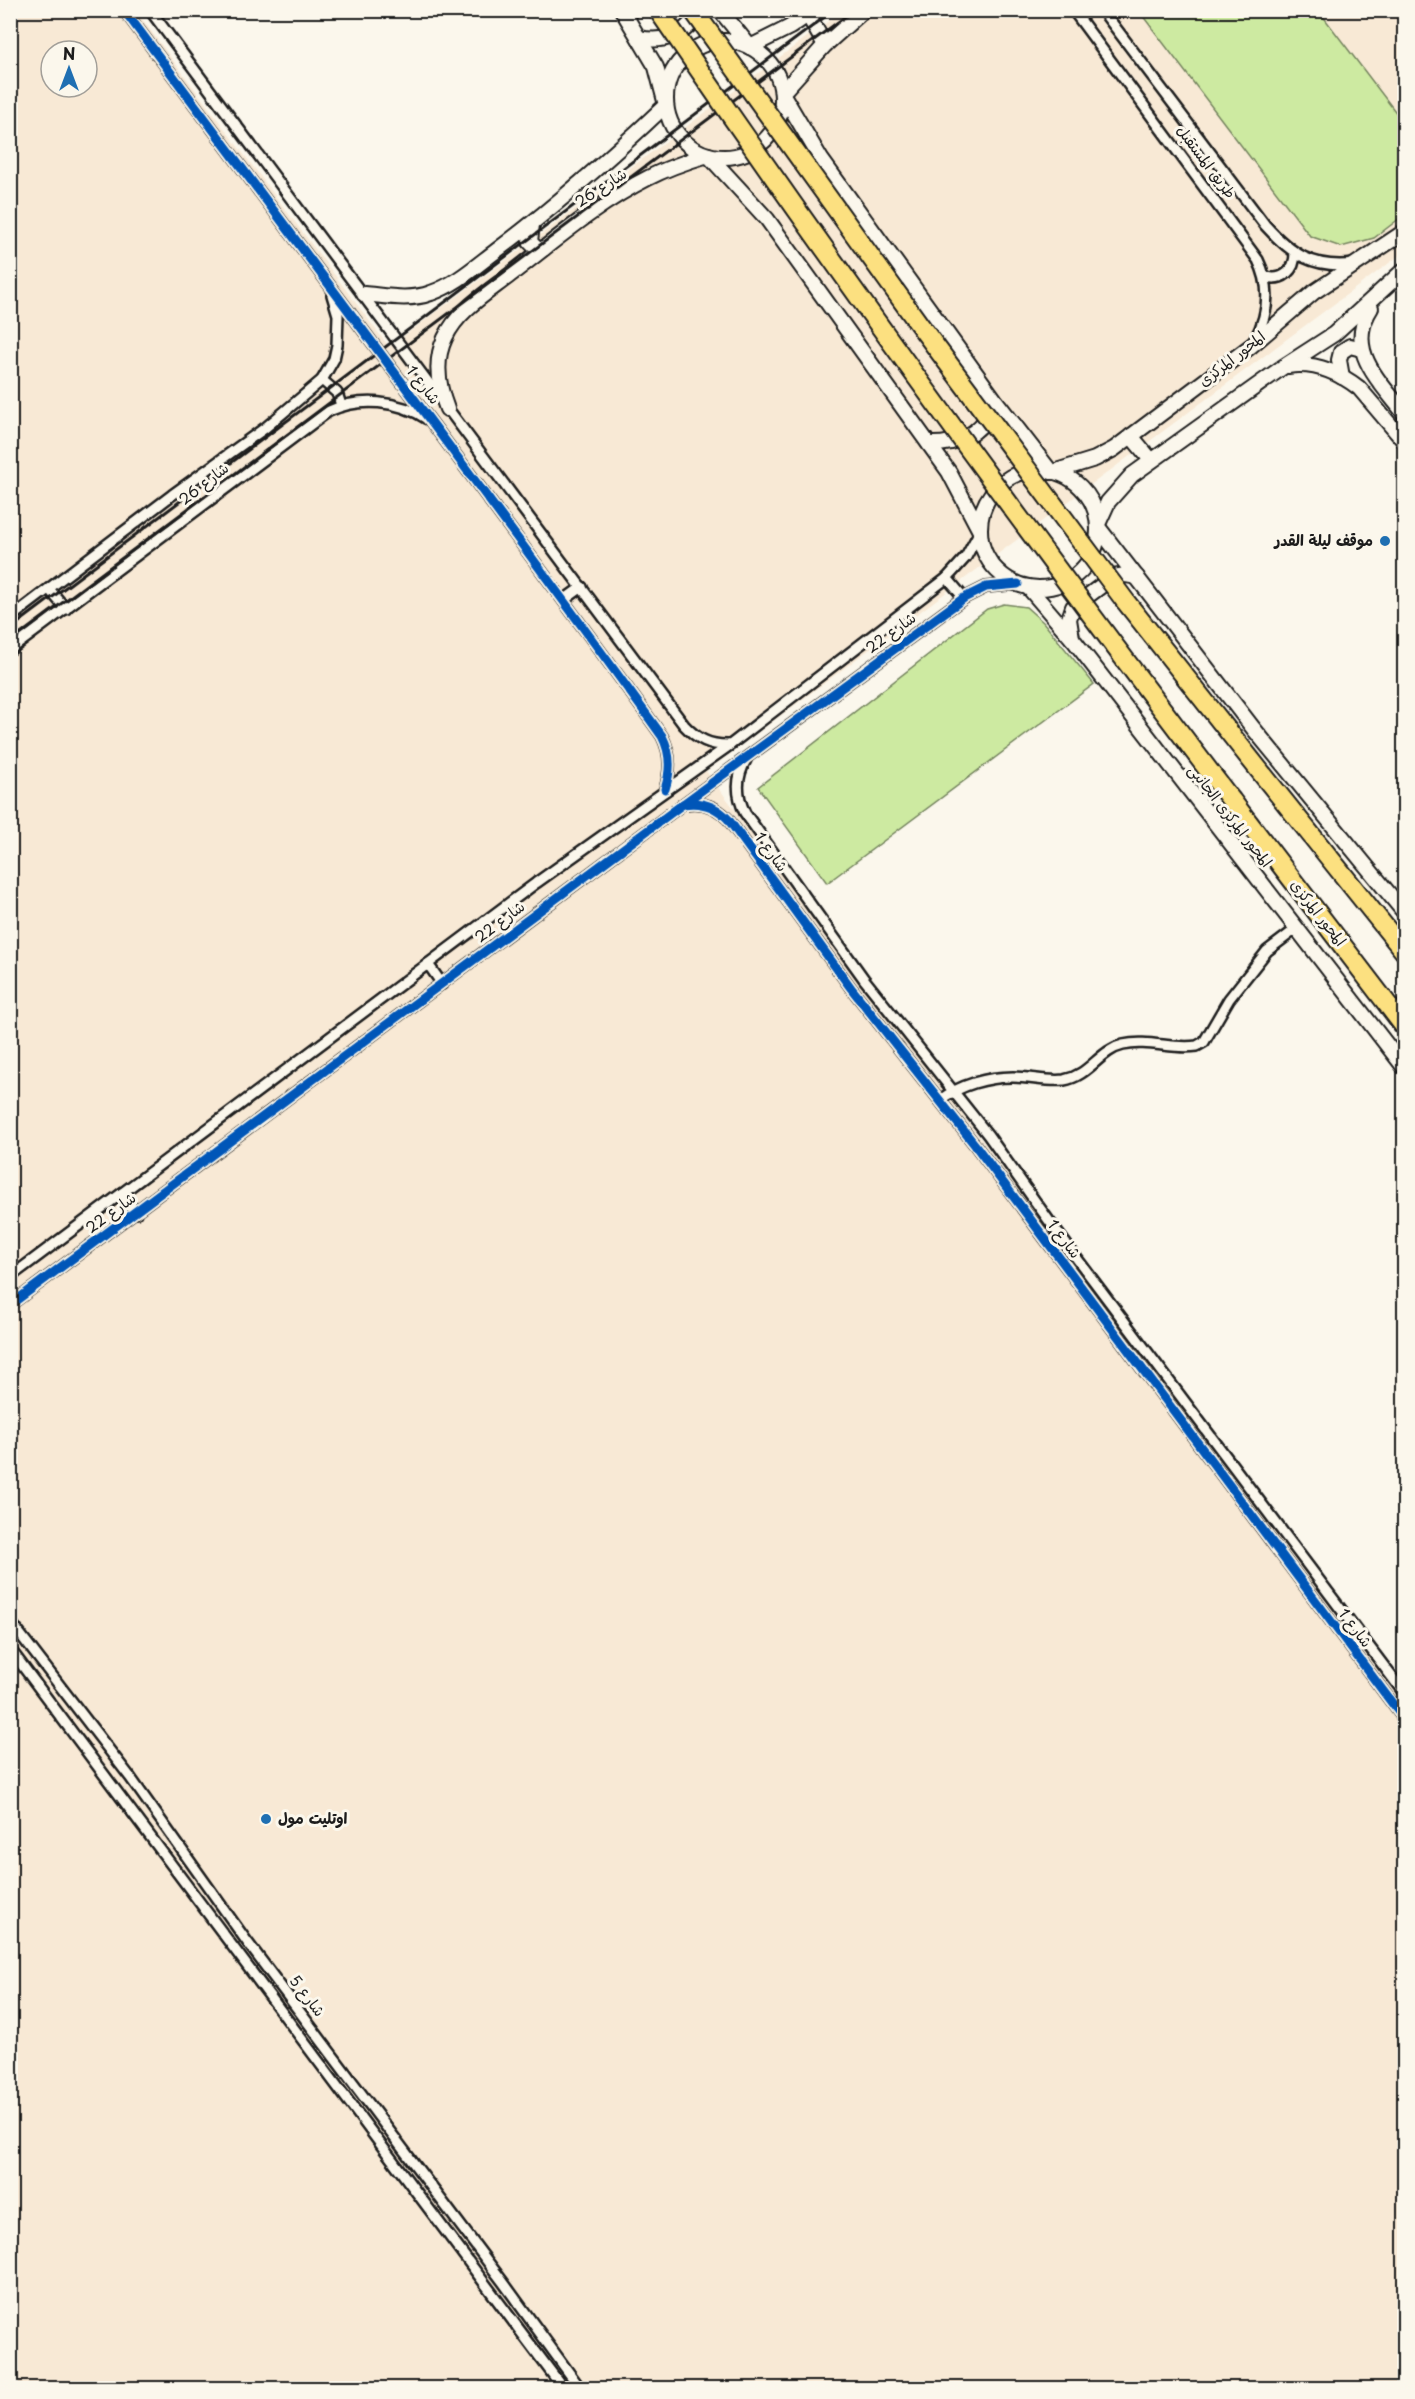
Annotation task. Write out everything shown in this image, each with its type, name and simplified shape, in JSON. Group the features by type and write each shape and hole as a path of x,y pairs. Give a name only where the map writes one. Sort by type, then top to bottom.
{"highway":[{"name":"المحور المركزى","path":"658,10 796,209 1077,598 1404,1026"},
{"path":"693,10 726,59 1126,602 1404,951"}],"main road":[{"path":"622,10 656,68 668,116 679,136 697,151 708,155 734,156 748,152 770,134 778,121 782,107 782,93 772,66 750,47 720,10"},
{"path":"639,38 667,39 680,34 691,25 700,10"},
{"path":"782,93 825,45 864,10"},
{"path":"666,105 668,82 672,72 687,54 707,43 721,41 750,47 780,33 812,13 825,45"},
{"path":"782,93 821,159 995,400 1052,472"},
{"name":"شارع 26","path":"364,294 406,298 430,294 456,280 532,224 608,161 666,105"},
{"name":"شارع 26","path":"447,409 439,382 438,367 442,346 449,330 467,309 543,249 626,190 681,164 708,155"},
{"path":"708,155 767,219 949,472 980,531 984,551 994,567 1023,586 1038,588 1059,585 1077,574 1091,558 1102,513 1115,492 1132,475 1283,367 1334,334 1404,270"},
{"path":"532,224 530,242 537,249 543,249"},
{"name":"المحور المركزى","path":"1052,472 1095,459 1131,436 1251,346 1299,303 1404,232"},
{"path":"1382,291 1364,318 1361,329 1362,349 1366,360 1404,413"},
{"path":"1342,376 1339,360 1341,352 1350,346 1362,349"},
{"path":"1283,367 1314,367 1342,376 1359,388 1404,441"},
{"path":"929,444 944,445 971,435 982,425 995,400"},
{"path":"1131,436 1151,460"},
{"path":"980,531 986,503 998,488 1022,473 1052,472 1080,487 1092,504 1098,525 1137,577 1253,728 1404,912"},
{"path":"1072,638 1069,619 1073,607 1113,577 1126,574 1137,577"},
{"name":"المحور المركزى الجانبى","path":"1023,586 1072,638 1404,1067"}],"street":[{"name":"شارع 1","path":"124,10 564,600 666,744 670,762 665,789"},
{"name":"شارع 1","path":"150,10 684,725 702,741 716,745 730,745"},
{"name":"طريق المستقبل","path":"1073,10 1258,260 1266,278 1266,308 1261,328 1251,346"},
{"name":"طريق المستقبل","path":"1102,10 1265,225 1284,246 1311,260 1330,264 1359,264"},
{"path":"1266,278 1276,279 1289,272 1294,263 1295,253"},
{"name":"شارع 26","path":"10,618 172,495 265,428 322,380 334,359 338,335 338,315 330,287"},
{"path":"322,380 337,393 341,405"},
{"name":"شارع 26","path":"10,650 329,411 341,405 364,402 388,404 412,411 433,423"},
{"name":"شارع 22","path":"10,1277 428,964 665,789 730,745 947,578 966,557 980,531"},
{"path":"947,578 964,597"},
{"name":"شارع 22","path":"10,1305 964,597 986,587 1023,586"},
{"path":"564,600 582,587"},
{"path":"49,589 66,609"},
{"name":"شارع 1","path":"748,757 741,771 738,786 745,813 864,979 954,1090 1404,1693"},
{"name":"شارع 1","path":"683,804 708,805 728,819 851,988 975,1145 1404,1719"},
{"path":"940,1100 954,1090 988,1080 1012,1077 1066,1080 1084,1072 1110,1050 1124,1045 1197,1046 1204,1042 1229,999 1267,951 1296,929"},
{"path":"428,964 442,984"},
{"path":"122,1193 136,1213"},
{"name":"شارع 5","path":"10,1621 134,1782 248,1943 580,2388"},
{"path":"1344,1639 1357,1630"},
{"name":"شارع 5","path":"10,1649 563,2388"},
{"path":"368,2128 380,2119"}],"shaded area":[{"path":"10,11 136,11 389,347 842,11 1404,11 1404,252 706,771 1404,1705 1404,2388 11,2388"}],"green space":[{"path":"1139,11 1319,11 1404,123 1404,215 1374,238 1341,247 1310,236"},
{"path":"1004,604 1026,607 1043,622 1094,684 827,883 758,787 987,609"}],"railway":[{"path":"10,629 834,10"},
{"path":"10,642 854,10"}],"cycle path":[{"path":"124,10 462,463 662,736 669,762 665,789"},
{"path":"10,1305 683,804 964,598 986,587 1018,584"},
{"path":"683,804 696,803 708,806 728,819 851,988 975,1145 1404,1719"}],"place":[{"name":"موقف ليلة القدر","path":"1385,541"},
{"name":"اوتليت مول","path":"266,1819"}]}
